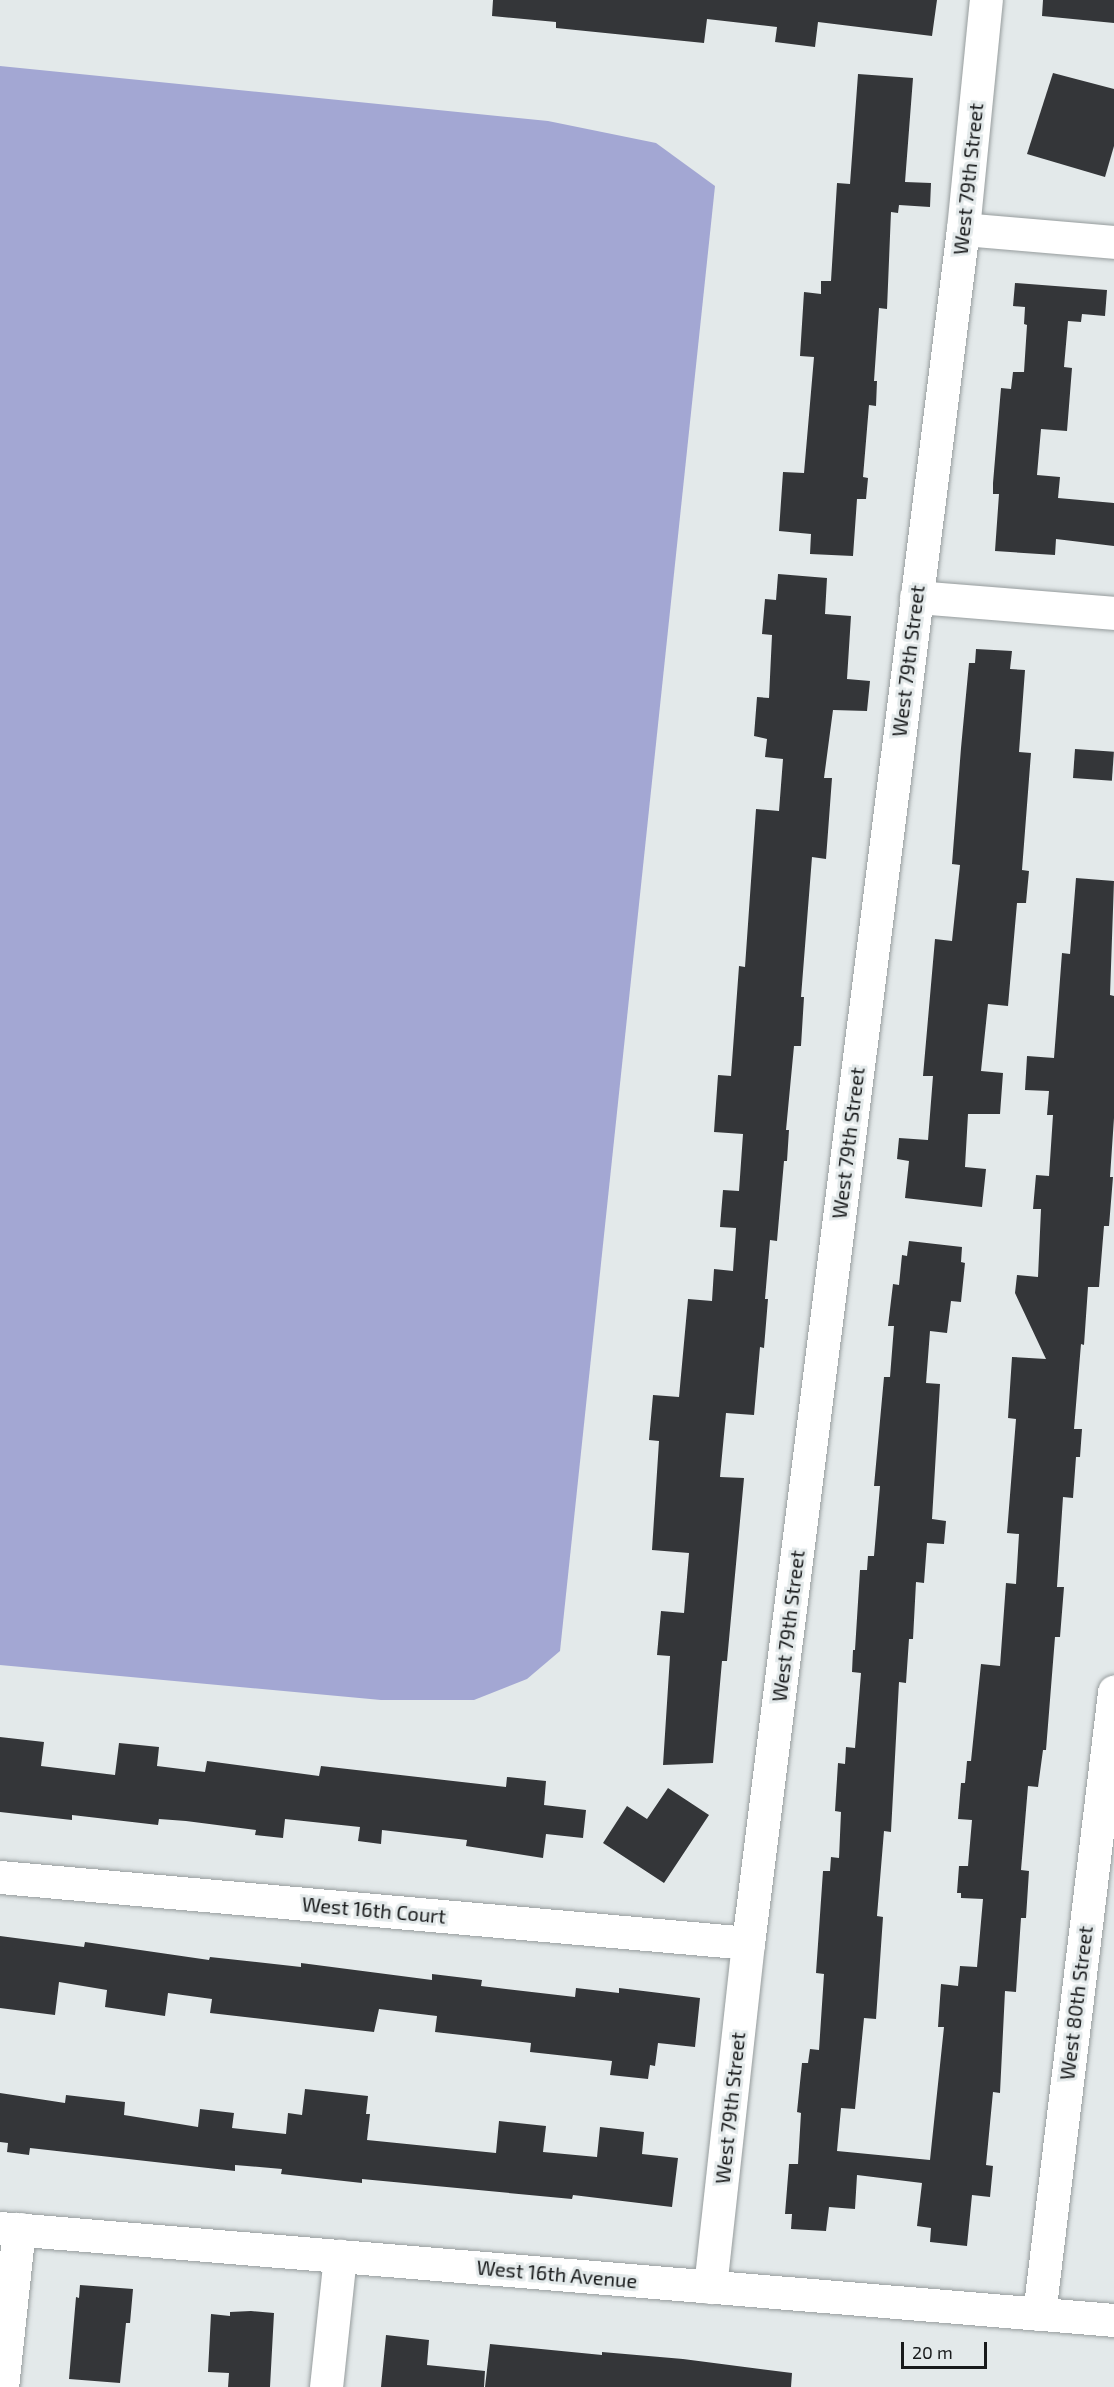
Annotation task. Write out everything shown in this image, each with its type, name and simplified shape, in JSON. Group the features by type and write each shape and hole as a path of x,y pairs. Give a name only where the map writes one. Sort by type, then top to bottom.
{"street":[{"name":"West 79th Street","path":"710,2287 748,1943 963,229 986,0"},
{"path":"963,229 1114,242"},
{"path":"916,597 1114,613"},
{"name":"West 80th Street","path":"1039,2314 1114,1692"},
{"name":"West 16th Court","path":"0,1877 748,1943"},
{"path":"2,2387 9,2229"},
{"name":"West 16th Avenue","path":"9,2229 1114,2320"},
{"path":"326,2387 340,2256"}],"water":[{"path":"0,66 548,121 656,143 715,186 560,1651 527,1679 474,1700 381,1700 0,1665"}],"building":[{"path":"493,0 937,0 932,36 818,22 815,47 775,42 777,27 707,19 704,43 556,28 556,22 492,16"},
{"path":"1043,0 1114,0 1114,23 1042,16"},
{"path":"1053,73 1114,89 1114,146 1105,177 1027,154"},
{"path":"858,74 913,78 905,182 931,183 930,207 899,205 898,213 891,212 887,309 879,308 874,381 877,381 876,406 869,405 863,477 868,478 866,499 857,499 853,556 810,554 811,534 779,531 783,472 804,473 814,357 800,356 804,292 821,294 821,281 831,281 837,183 850,184"},
{"path":"1015,283 1107,290 1105,316 1082,314 1081,322 1068,321 1064,367 1072,368 1067,431 1041,429 1037,475 1060,477 1058,498 1114,503 1114,546 1056,539 1055,555 995,551 999,494 993,494 993,483 1001,388 1011,389 1013,372 1024,372 1027,325 1024,324 1025,307 1013,306"},
{"path":"778,574 827,578 825,614 851,616 847,679 870,681 867,711 833,710 824,778 832,778 826,859 812,857 801,997 804,997 801,1046 794,1046 786,1130 789,1130 787,1161 784,1161 777,1241 770,1240 764,1348 760,1347 754,1415 726,1413 720,1477 744,1478 727,1661 722,1661 713,1763 663,1765 670,1656 657,1655 661,1611 684,1613 689,1553 652,1550 659,1441 649,1440 653,1395 679,1397 688,1299 712,1301 714,1269 733,1271 736,1228 720,1227 723,1190 739,1191 743,1134 714,1132 718,1075 731,1076 739,966 745,967 756,809 779,811 783,759 765,757 767,739 754,736 757,697 769,698 772,635 762,634 765,599 776,600"},
{"path":"976,649 1012,651 1010,669 1025,670 1019,752 1031,753 1022,870 1029,871 1026,903 1017,903 1008,1006 988,1004 981,1071 1003,1073 1000,1114 968,1114 965,1167 986,1169 982,1207 905,1198 909,1161 897,1159 899,1138 928,1140 933,1076 923,1076 935,939 952,941 960,865 952,864 961,748 969,663 975,663"},
{"path":"1075,749 1114,752 1112,781 1073,778"},
{"path":"1076,878 1114,881 1110,995 1114,996 1114,1118 1110,1177 1113,1177 1109,1226 1104,1226 1099,1287 1088,1287 1084,1345 1081,1344 1074,1429 1082,1429 1080,1457 1076,1457 1073,1498 1063,1497 1057,1587 1064,1587 1060,1637 1055,1637 1046,1750 1043,1750 1038,1787 1028,1786 1021,1870 1029,1871 1026,1918 1021,1918 1016,1992 1005,1991 1000,2093 993,2092 986,2165 993,2166 990,2197 972,2195 967,2246 930,2242 931,2228 917,2226 922,2183 857,2175 855,2209 829,2207 826,2231 791,2229 792,2214 785,2214 789,2164 798,2164 801,2113 797,2112 802,2063 808,2063 810,2049 819,2050 824,1974 816,1973 823,1871 830,1871 831,1857 839,1858 841,1812 835,1811 838,1763 845,1764 846,1747 855,1748 861,1673 852,1672 853,1650 855,1650 860,1570 867,1570 868,1556 874,1556 880,1486 874,1486 884,1377 890,1377 894,1326 888,1326 893,1284 899,1285 902,1255 907,1256 909,1241 962,1247 961,1262 965,1263 961,1302 951,1301 947,1333 930,1331 926,1383 940,1384 932,1519 946,1521 944,1544 927,1543 924,1583 916,1582 913,1639 909,1639 906,1683 899,1682 891,1832 884,1831 877,1916 883,1917 876,2019 864,2018 855,2109 841,2108 837,2151 930,2160 944,2027 938,2027 941,1984 958,1986 960,1966 977,1967 983,1899 961,1898 961,1893 957,1893 959,1866 968,1866 972,1820 958,1819 961,1783 965,1783 967,1761 971,1761 981,1664 1000,1666 1006,1583 1016,1584 1019,1534 1007,1533 1016,1419 1008,1418 1012,1357 1046,1359 1015,1293 1017,1275 1038,1277 1041,1209 1033,1209 1036,1175 1049,1176 1053,1115 1047,1115 1049,1091 1025,1090 1027,1056 1054,1058 1062,953 1070,954"},
{"path":"0,1737 44,1742 41,1766 115,1775 119,1743 159,1747 157,1766 205,1772 207,1761 319,1776 321,1766 506,1787 507,1777 546,1781 544,1805 586,1810 583,1838 546,1834 543,1858 466,1846 467,1840 382,1830 381,1844 358,1841 360,1827 285,1819 283,1838 255,1835 256,1830 186,1821 159,1819 158,1825 72,1815 72,1820 0,1812"},
{"path":"668,1788 709,1815 664,1883 603,1843 627,1806 647,1819"},
{"path":"0,1936 84,1947 85,1942 209,1960 210,1957 301,1967 301,1963 432,1980 432,1974 482,1980 481,1986 575,1997 576,1988 619,1993 619,1988 700,1998 695,2047 658,2043 655,2066 650,2065 648,2079 610,2075 612,2061 530,2052 531,2043 435,2032 437,2016 379,2009 374,2032 210,2013 212,1999 168,1993 165,2016 105,2007 107,1990 59,1982 55,2015 0,2008"},
{"path":"305,2089 368,2096 366,2114 370,2114 367,2140 496,2153 499,2121 546,2126 543,2152 597,2157 600,2127 644,2132 642,2154 678,2158 672,2207 573,2195 572,2199 362,2179 362,2183 281,2174 282,2169 235,2165 235,2171 30,2148 29,2155 7,2152 8,2143 0,2142 0,2093 65,2103 66,2095 125,2102 124,2115 198,2127 200,2109 234,2113 232,2128 286,2134 288,2113 302,2115"},
{"path":"80,2285 133,2289 130,2323 126,2323 120,2383 69,2379 76,2297 79,2298"},
{"path":"230,2312 274,2313 270,2387 228,2387 229,2373 208,2372 211,2314 230,2316"},
{"path":"386,2335 429,2340 427,2365 485,2371 484,2387 381,2387"},
{"path":"490,2344 602,2355 602,2352 683,2359 792,2373 791,2387 485,2387"}]}
